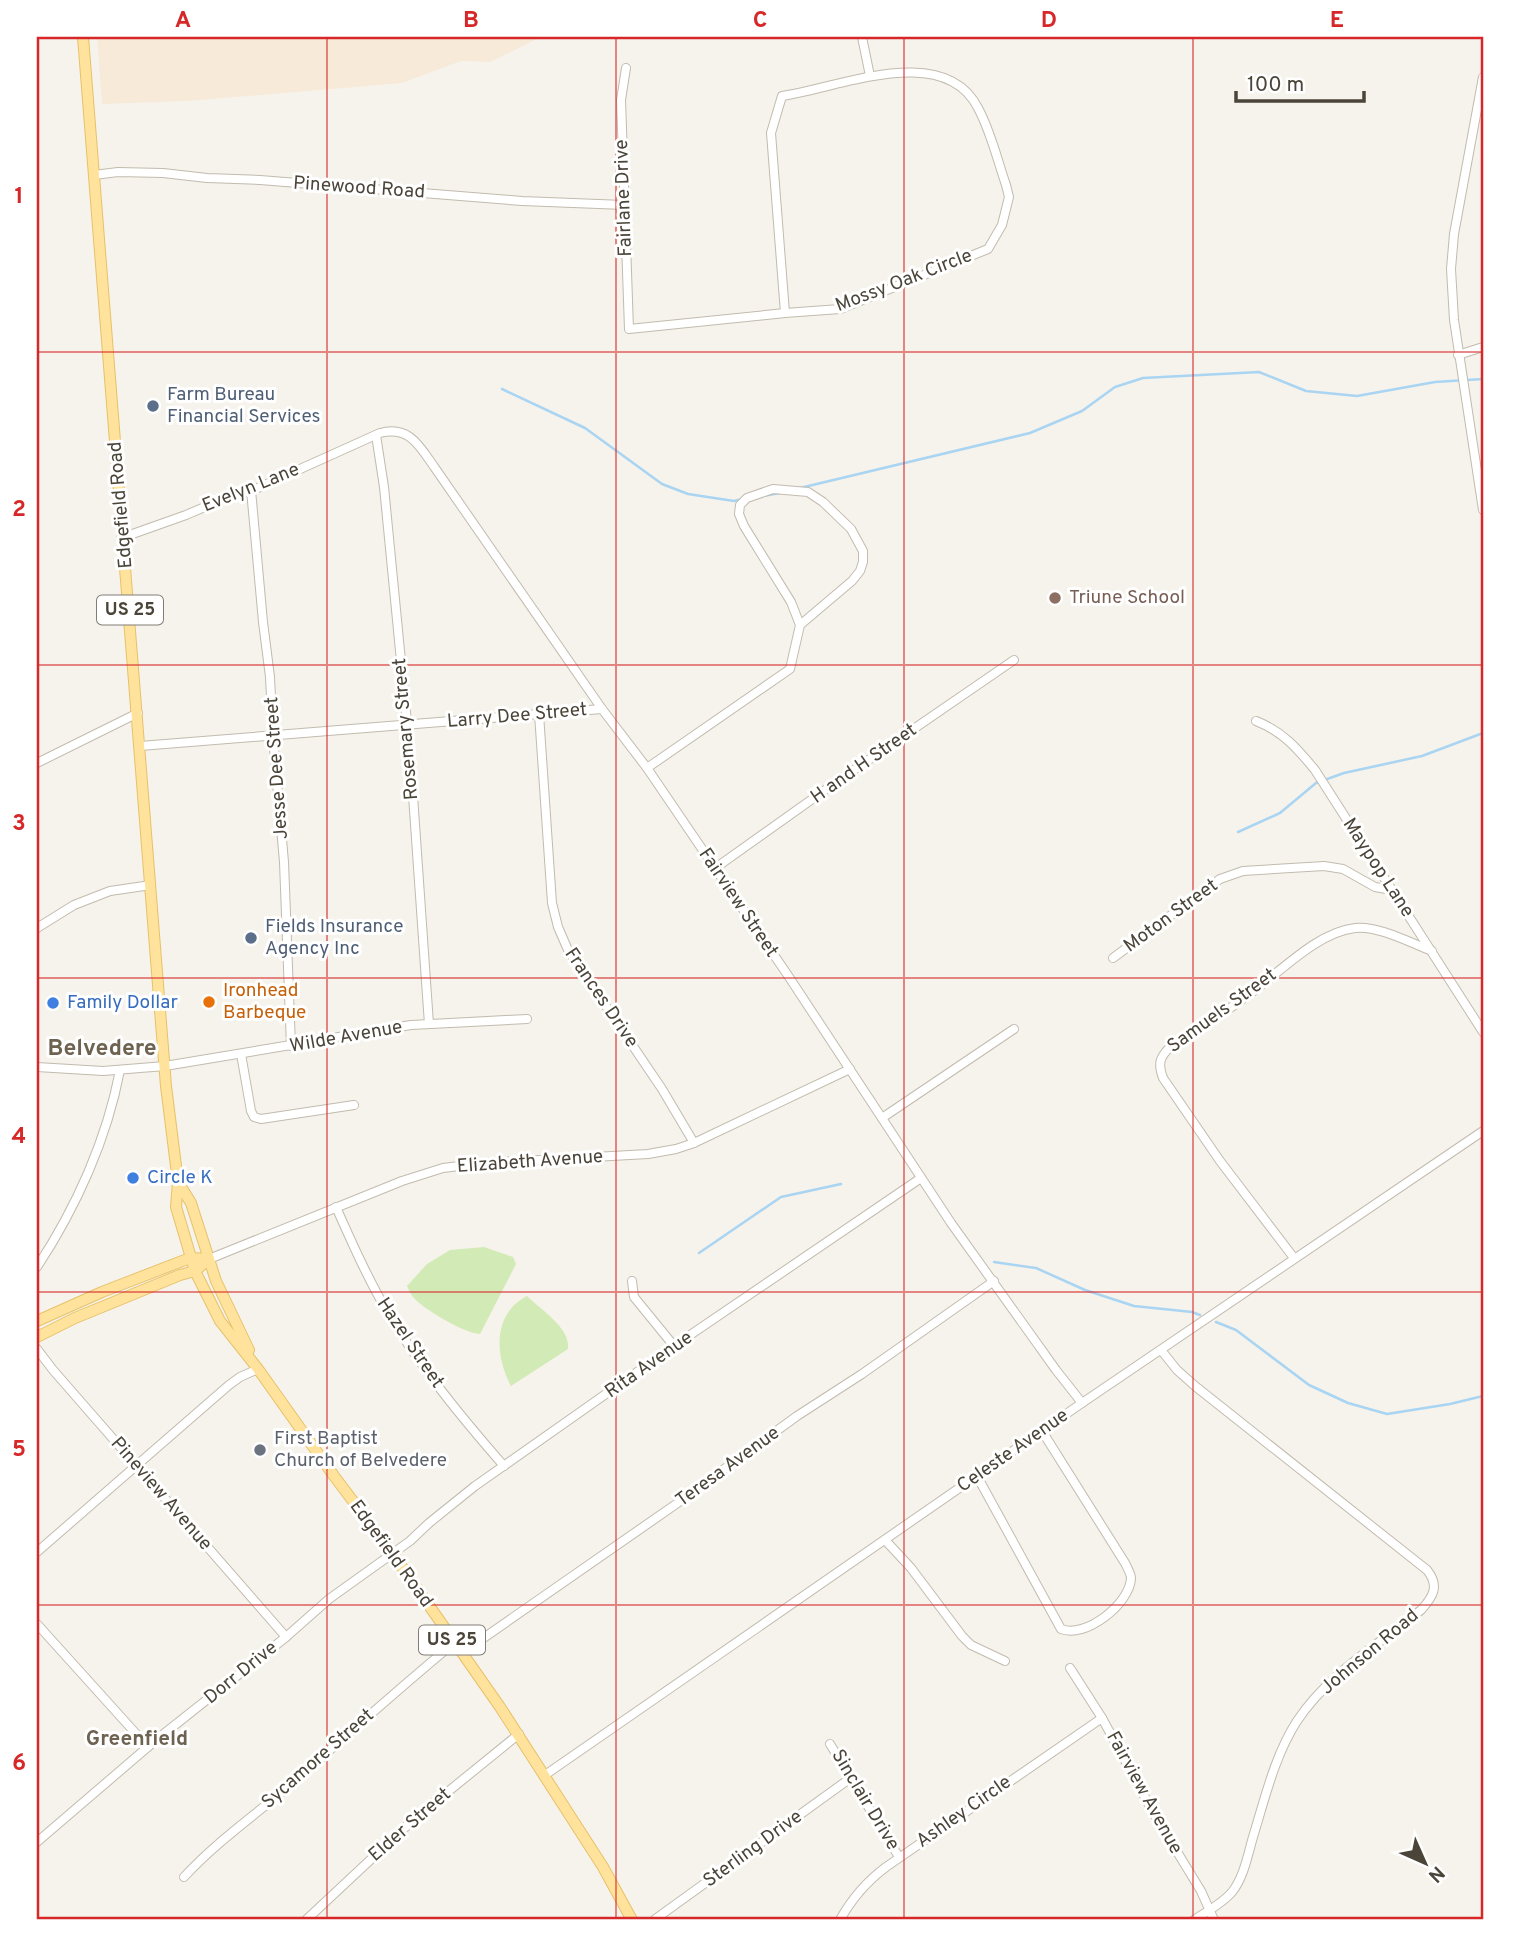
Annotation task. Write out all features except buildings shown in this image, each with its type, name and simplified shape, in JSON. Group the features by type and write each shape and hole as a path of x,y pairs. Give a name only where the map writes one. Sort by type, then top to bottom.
{"main road":[{"name":"Edgefield Road","path":"83,37 169,1116 178,1182 176,1207 190,1258 220,1321 258,1369 387,1557 462,1653 519,1734 603,1867 632,1920"},
{"name":"Edgefield Road","path":"178,1182 191,1203 216,1281 258,1369"},
{"path":"37,1321 190,1258 209,1259"},
{"path":"37,1337 75,1318 195,1271 209,1259"}],"street":[{"path":"862,37 870,76"},
{"name":"Fairlane Drive","path":"626,68 621,100 629,329"},
{"name":"Mossy Oak Circle","path":"629,329 841,309 988,248 1002,225 1009,197 977,106 965,91 936,74 920,72 870,76 782,96 772,133 785,313"},
{"path":"1483,77 1452,250 1451,288 1458,355 1483,510"},
{"name":"Pinewood Road","path":"94,175 118,172 163,173 522,201 624,205"},
{"path":"1458,355 1483,347"},
{"name":"Fairview Street","path":"376,435 386,431 400,432 416,442 602,709 647,768 921,1178 1082,1403"},
{"name":"Evelyn Lane","path":"124,537 251,490 376,435"},
{"name":"Rosemary Street","path":"376,435 384,487 407,725 429,1024"},
{"path":"647,768 790,669 800,625 791,602 739,514 740,505 747,498 773,489 808,492 823,502 851,529 863,551 860,571 852,581 800,625"},
{"name":"Jesse Dee Street","path":"251,490 270,677 284,862 291,1046"},
{"name":"H and H Street","path":"715,869 1014,660"},
{"name":"Larry Dee Street","path":"140,746 602,709"},
{"path":"37,763 138,713"},
{"name":"Frances Drive","path":"539,713 552,903 558,927 568,950 662,1089 694,1143"},
{"name":"Maypop Lane","path":"1256,721 1283,735 1315,770 1483,1032"},
{"name":"Moton Street","path":"1113,958 1220,879 1243,871 1324,866 1343,869 1376,887 1392,890"},
{"path":"37,928 74,905 110,891 151,885"},
{"name":"Samuels Street","path":"1294,1258 1220,1161 1163,1078 1159,1066 1161,1055 1254,991 1299,954 1339,932 1356,927 1366,928 1432,951"},
{"name":"Wilde Avenue","path":"37,1067 103,1071 165,1066 411,1025 527,1019"},
{"path":"882,1118 1014,1029"},
{"path":"241,1054 254,1117 261,1119 354,1105"},
{"name":"Elizabeth Avenue","path":"209,1259 402,1181 443,1168 648,1154 676,1149 850,1069"},
{"path":"37,1267 85,1181 120,1070"},
{"name":"Celeste Avenue","path":"545,1775 1042,1430 1483,1130"},
{"name":"Rita Avenue","path":"387,1557 475,1486 674,1346 921,1178"},
{"name":"Hazel Street","path":"336,1207 389,1315 460,1414 504,1466"},
{"path":"632,1280 634,1297 674,1346"},
{"name":"Teresa Avenue","path":"462,1653 680,1502 797,1416 994,1281"},
{"name":"Pineview Avenue","path":"37,1349 286,1637"},
{"name":"Johnson Road","path":"1161,1350 1177,1370 1195,1386 1427,1570 1432,1576 1435,1590 1420,1610 1321,1691 1297,1722 1283,1745 1237,1885 1228,1896 1194,1920"},
{"path":"37,1552 234,1381 258,1369"},
{"path":"977,1476 1061,1629 1068,1632 1085,1628 1112,1613 1126,1593 1131,1577 1125,1563 1042,1430"},
{"path":"885,1540 911,1568 962,1636 971,1645 1005,1661"},
{"name":"Dorr Drive","path":"37,1842 148,1747 330,1599 387,1557"},
{"path":"37,1624 148,1747"},
{"name":"Sycamore Street","path":"184,1877 212,1849 287,1788 454,1643"},
{"name":"Fairview Avenue","path":"1070,1668 1102,1718 1154,1814 1201,1891 1214,1920"},
{"name":"Ashley Circle","path":"840,1920 864,1885 899,1857 1102,1718"},
{"name":"Elder Street","path":"306,1920 392,1839 519,1734"},
{"name":"Sinclair Drive","path":"830,1744 899,1857"},
{"name":"Sterling Drive","path":"654,1920 852,1777"}],"shaded area":[{"path":"97,37 541,37 490,62 461,61 402,83 187,101 102,104"}],"green space":[{"path":"484,1247 513,1257 516,1264 480,1334 456,1326 428,1310 415,1299 407,1286 427,1264 450,1250"},
{"path":"527,1296 560,1327 568,1341 568,1349 511,1386 500,1349 502,1324 507,1313"}],"waterway":[{"path":"800,488 1030,433 1082,411 1115,387 1143,378 1259,372 1306,391 1357,396 1435,382 1483,379"},
{"path":"502,389 585,428 662,484 688,494 734,501 742,499"},
{"path":"763,496 780,493"},
{"path":"1238,832 1280,813 1316,783 1344,773 1422,756 1483,733"},
{"path":"699,1253 781,1197 841,1184"},
{"path":"994,1262 1036,1268 1085,1290 1134,1306 1200,1315"},
{"path":"1216,1322 1236,1330 1309,1385 1348,1403 1387,1414 1483,1396"}],"place":[{"name":"Farm Bureau Financial Services","path":"153,406"},
{"name":"Triune School","path":"1055,598"},
{"name":"Fields Insurance Agency Inc","path":"251,938"},
{"name":"Ironhead Barbeque","path":"209,1002"},
{"name":"Family Dollar","path":"53,1003"},
{"name":"Circle K","path":"133,1178"},
{"name":"First Baptist Church of Belvedere","path":"260,1450"}],"district":[{"name":"Belvedere","path":"102,1049"},
{"name":"Greenfield","path":"137,1739"}]}
